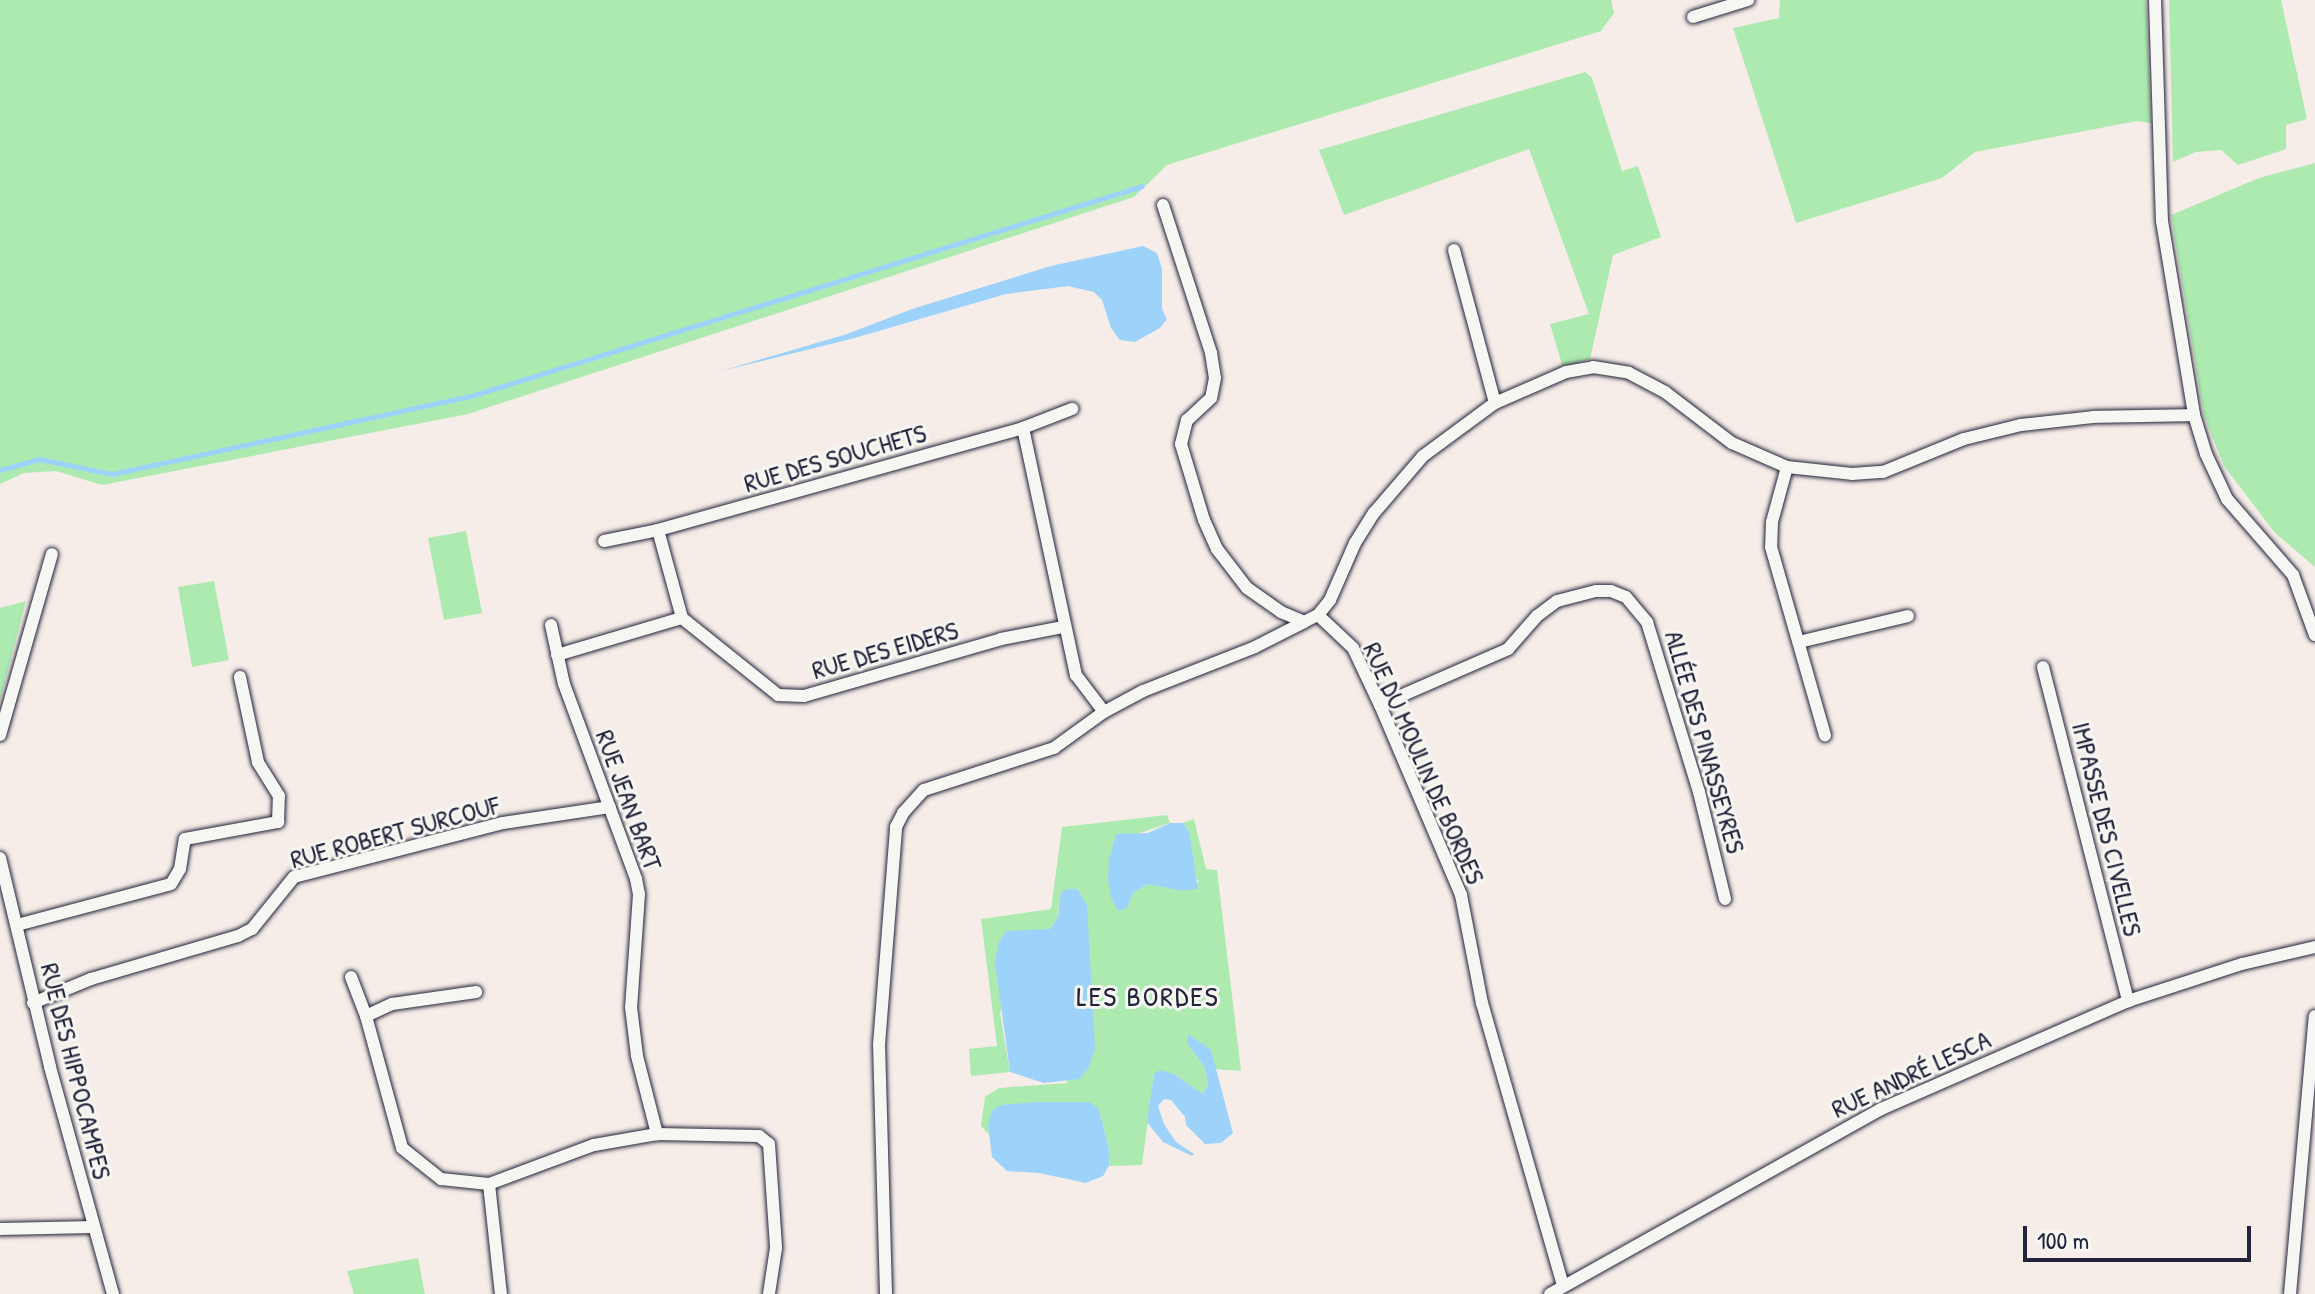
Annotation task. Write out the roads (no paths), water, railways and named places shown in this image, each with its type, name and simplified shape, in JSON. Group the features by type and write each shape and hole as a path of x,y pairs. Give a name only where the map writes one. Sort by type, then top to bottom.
{"street":[{"path":"1693,17 1748,0"},
{"path":"2155,0 2162,221 2194,415 2206,454 2227,499 2293,575 2315,635"},
{"path":"1163,205 1211,353 1215,378 1211,398 1187,420 1182,457 1204,520 1233,572 1258,597 1304,622"},
{"path":"1454,250 1495,403"},
{"path":"886,1294 879,1045 896,827 924,790 1054,748 1104,712 1143,691 1255,647 1318,615 1330,600 1355,543 1398,482 1423,456 1495,403 1566,372 1593,367 1612,368 1649,382 1732,443 1787,467 1852,474 1883,472 1964,439 2021,425 2093,417 2194,415"},
{"name":"RUE DES SOUCHETS","path":"604,541 658,530 1023,428 1072,409"},
{"path":"1023,428 1063,627 1076,675 1104,712"},
{"path":"1787,467 1772,522 1771,547 1825,735"},
{"path":"557,655 682,618 658,530"},
{"path":"0,735 52,554"},
{"name":"ALLÉE DES PINASSEYRES","path":"1380,705 1508,649 1537,616 1557,601 1596,591 1611,591 1626,597 1647,622 1699,792 1725,899"},
{"name":"RUE DU MOULIN DE BORDES","path":"1318,615 1353,648 1461,895 1482,1003 1563,1286"},
{"path":"1799,642 1908,616"},
{"name":"RUE DES EIDERS","path":"682,618 778,695 804,696 1001,639 1063,627"},
{"name":"RUE JEAN BART","path":"551,625 564,684 639,894 631,1007 637,1056 657,1134"},
{"name":"IMPASSE DES CIVELLES","path":"2043,667 2128,1001"},
{"path":"17,925 171,884 180,869 185,839 278,822 279,796 258,762 240,677"},
{"name":"RUE ROBERT SURCOUF","path":"33,1003 91,979 238,936 252,929 294,877 503,823 610,807"},
{"name":"RUE DES HIPPOCAMPES","path":"0,858 33,1003 113,1294"},
{"name":"RUE ANDRÉ LESCA","path":"1550,1294 1881,1109 2128,1001 2242,964 2315,947"},
{"path":"351,977 366,1016 402,1148 441,1179 489,1184 594,1145 657,1134 759,1136 769,1144 776,1248 769,1294"},
{"path":"366,1016 392,1004 476,992"},
{"path":"2290,1294 2315,1016"},
{"path":"489,1184 501,1294"},
{"path":"0,1229 93,1227"}],"water":[{"path":"1143,246 1157,253 1162,269 1162,309 1167,319 1160,328 1135,342 1120,340 1111,328 1102,300 1094,292 1068,286 1006,294 851,339 721,371 847,334 912,309 1051,266"},
{"path":"1170,823 1183,823 1189,831 1198,889 1183,891 1148,884 1133,893 1127,908 1118,911 1111,898 1108,880 1109,860 1116,834 1148,833"},
{"path":"1077,889 1087,905 1095,1048 1088,1069 1079,1079 1044,1083 1010,1072 995,962 999,941 1007,931 1050,929 1058,917 1061,892"},
{"path":"1188,1034 1211,1050 1233,1133 1221,1143 1205,1144 1186,1125 1185,1117 1171,1100 1164,1099 1158,1106 1164,1124 1176,1142 1194,1154 1192,1156 1163,1142 1147,1122 1154,1074 1160,1070 1174,1074 1203,1094 1208,1084 1205,1068 1187,1043"},
{"path":"1089,1102 1099,1109 1110,1153 1109,1166 1103,1176 1086,1183 1039,1173 1007,1171 992,1157 988,1125 992,1111 1000,1105"}],"waterway":[{"path":"0,470 39,459 112,474 471,396 1142,186"}],"district":[{"name":"LES BORDES","path":"1148,996"}]}
